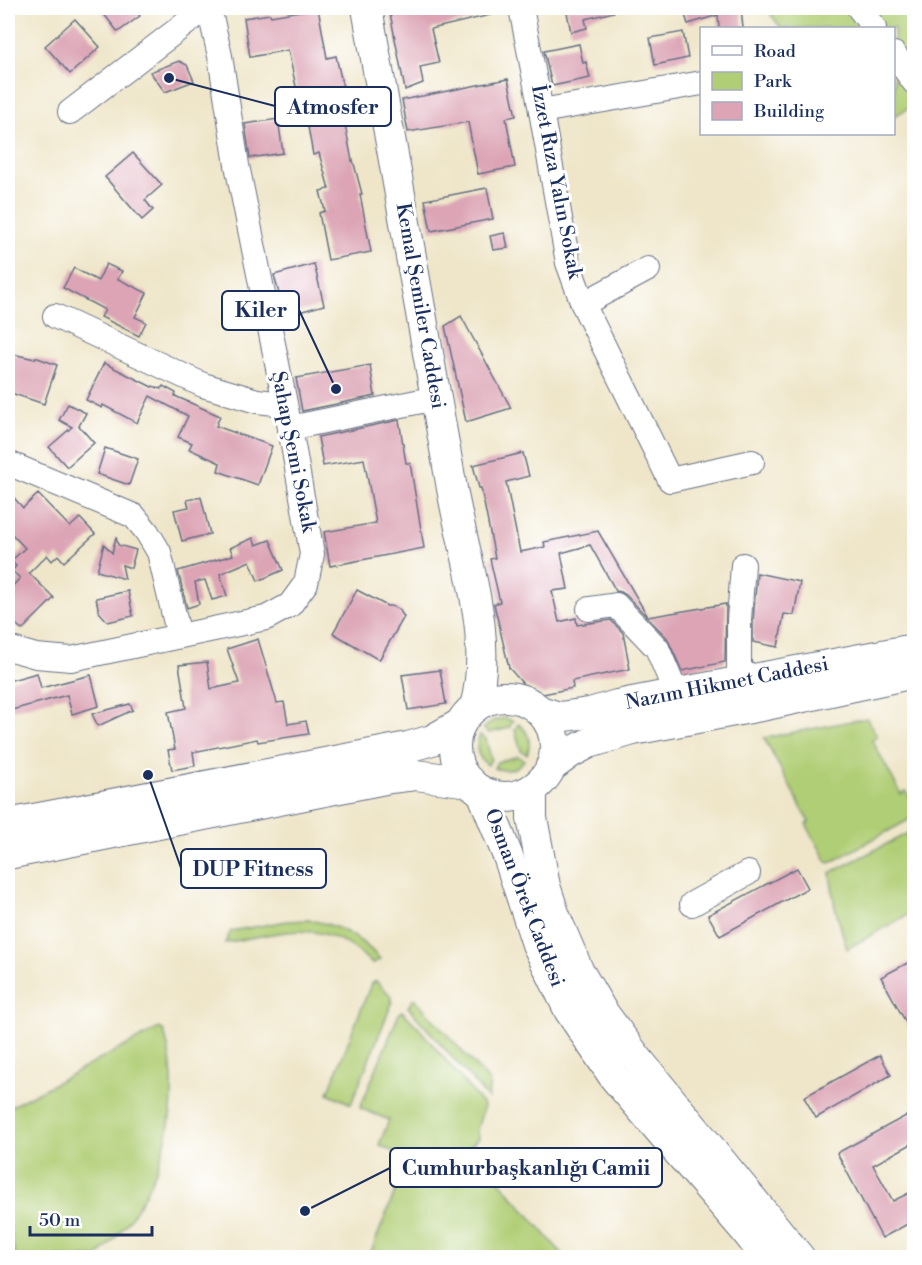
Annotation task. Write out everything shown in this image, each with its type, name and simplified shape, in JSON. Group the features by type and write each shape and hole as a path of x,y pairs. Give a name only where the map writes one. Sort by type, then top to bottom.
{"main road":[{"name":"Kemal Şemiler Caddesi","path":"367,8 454,506 477,603 488,633 500,682 528,705"},
{"name":"Kemal Şemiler Caddesi","path":"468,716 480,688 480,635 477,603"},
{"name":"Nazım Hikmet Caddesi","path":"528,705 559,717 590,713 676,693 915,649"},
{"name":"Nazım Hikmet Caddesi","path":"542,778 570,753 589,743 633,730 761,706 915,673"},
{"path":"8,824 408,747 432,740 468,716 481,703 495,698 509,697 528,705 547,721 555,744 554,756 542,778 520,795 494,796 476,787 416,775 390,778 8,854"},
{"path":"468,716 456,736 455,748 462,772 476,787"},
{"name":"Osman Örek Caddesi","path":"542,778 532,818 545,886 574,959 596,1001 636,1057 800,1257"},
{"name":"Osman Örek Caddesi","path":"476,787 509,859 537,944 568,1010 615,1077 767,1257"}],"street":[{"path":"70,112 208,8"},
{"name":"Şahap Şemi Sokak","path":"8,648 36,656 71,658 266,618 290,605 306,583 312,554 290,428 237,165 220,56 208,8"},
{"name":"İzzet Rıza Yalın Sokak","path":"521,8 568,263 583,304 670,480 752,462"},
{"path":"859,8 873,27"},
{"path":"895,55 915,82"},
{"path":"541,111 700,83"},
{"path":"583,304 648,269"},
{"path":"55,316 203,385 257,401 284,404"},
{"path":"290,428 436,398"},
{"path":"8,464 134,516 159,552 179,636"},
{"path":"739,681 743,565"},
{"path":"589,609 616,604 657,648 676,693"},
{"path":"692,904 748,873"}],"green space":[{"path":"766,8 914,8 914,105 895,115 895,27 780,27"},
{"path":"504,718 513,721 509,728 489,733 483,729 492,721"},
{"path":"867,718 877,736 872,740 901,794 906,791 914,806 914,817 830,863 827,862 806,824 809,822 764,738"},
{"path":"518,724 525,730 528,737 527,754 521,751 515,730"},
{"path":"480,735 486,739 491,759 488,765 481,759 478,752"},
{"path":"518,756 524,760 515,768 503,770 494,768 497,762"},
{"path":"914,830 914,911 847,949 835,907 830,873"},
{"path":"308,920 339,928 365,944 380,959 372,964 355,949 338,939 321,933 303,931 225,943 231,931 287,921"},
{"path":"376,981 390,995 392,1003 351,1104 328,1093 371,984"},
{"path":"414,998 490,1082 488,1098 408,1007"},
{"path":"402,1011 484,1106 477,1130 478,1138 470,1147 565,1257 369,1257 408,1159 379,1145 389,1120 360,1108"},
{"path":"159,1028 164,1031 170,1062 172,1092 169,1123 162,1153 151,1182 136,1209 97,1257 15,1257 8,1221 8,1108"}],"building":[{"path":"99,8 133,8 140,16 118,32"},
{"path":"318,8 327,58 336,56 344,92 339,93 352,161 362,194 360,194 371,252 328,260 319,213 325,211 320,191 329,189 319,153 313,155 304,104 300,105 288,50 250,57 244,18"},
{"path":"389,8 498,8 499,13 431,29 439,63 420,67 423,83 405,90"},
{"path":"566,8 614,8 614,12 585,19 587,28 571,32"},
{"path":"699,8 741,8 743,27 719,27 718,15 688,24 684,12"},
{"path":"75,19 100,47 70,74 45,46"},
{"path":"683,32 688,58 655,65 650,38"},
{"path":"579,44 583,63 586,62 590,78 552,86 544,51"},
{"path":"179,61 187,65 194,81 165,92 150,72"},
{"path":"508,79 516,116 506,118 515,167 478,174 468,122 408,132 402,100"},
{"path":"278,119 283,153 250,158 245,124"},
{"path":"133,153 162,185 145,200 153,210 142,220 105,177"},
{"path":"487,188 493,219 431,231 425,200"},
{"path":"505,233 508,248 493,250 490,236"},
{"path":"106,264 122,271 118,279 147,293 135,317 146,322 139,336 101,317 105,310 63,288 74,268 98,281"},
{"path":"314,264 324,305 285,316 274,275"},
{"path":"461,316 511,408 466,422 445,326"},
{"path":"8,353 35,359 35,357 57,365 44,404 8,392"},
{"path":"104,363 152,387 161,389 163,386 176,393 175,396 220,416 216,426 272,446 258,485 218,471 220,463 189,449 192,443 178,437 188,416 150,396 137,423 103,405 102,408 86,400"},
{"path":"370,365 375,396 302,411 296,378"},
{"path":"68,404 86,413 79,426 94,443 67,467 49,447 72,427 59,420"},
{"path":"399,420 406,463 410,463 424,548 330,566 324,532 376,523 364,459 323,466 318,437"},
{"path":"105,448 138,459 129,485 97,474"},
{"path":"523,453 529,476 506,482 520,552 545,547 544,542 598,531 648,617 726,604 725,662 682,671 667,638 626,595 616,591 590,545 561,553 568,589 552,591 559,622 576,618 577,625 611,620 623,633 630,669 572,681 573,688 543,694 523,684 509,668 494,604 500,602 490,559 495,558 481,488 479,488 473,465"},
{"path":"8,491 23,508 38,494 70,527 80,518 95,534 64,562 58,555 52,561 47,555 29,573 54,598 22,630 8,616 8,591 20,578 12,571 16,566 11,561 25,548 8,530"},
{"path":"201,497 210,534 182,541 174,510 189,507 187,500"},
{"path":"116,537 118,545 136,550 131,568 122,565 125,579 97,571 104,544 112,553"},
{"path":"253,538 256,545 270,540 283,570 258,581 250,561 220,574 227,596 212,600 205,580 195,582 199,604 187,608 178,571 233,555 230,548"},
{"path":"757,573 800,582 794,615 784,614 778,647 753,642"},
{"path":"357,590 387,606 399,609 404,617 379,660 333,633"},
{"path":"128,591 133,616 108,622 99,612 96,598"},
{"path":"258,639 277,703 284,702 288,724 306,721 309,734 258,742 257,739 193,752 195,766 172,770 168,750 175,749 168,712 186,708 179,665 207,662 211,689 239,683 227,649"},
{"path":"440,670 446,704 408,710 402,675"},
{"path":"37,673 41,688 91,675 99,706 72,714 67,695 8,711 8,681"},
{"path":"130,704 133,710 98,726 92,714"},
{"path":"797,868 808,888 720,936 708,915"},
{"path":"915,959 915,1039 881,977"},
{"path":"880,1055 891,1075 816,1118 804,1097"},
{"path":"915,1111 915,1142 873,1165 893,1201 915,1190 915,1220 882,1238 837,1153"}],"place":[{"name":"Atmosfer","path":"169,78"},
{"name":"Kiler","path":"336,389"},
{"name":"DUP Fitness","path":"148,775"},
{"name":"Cumhurbaşkanlığı Camii","path":"305,1211"}]}
